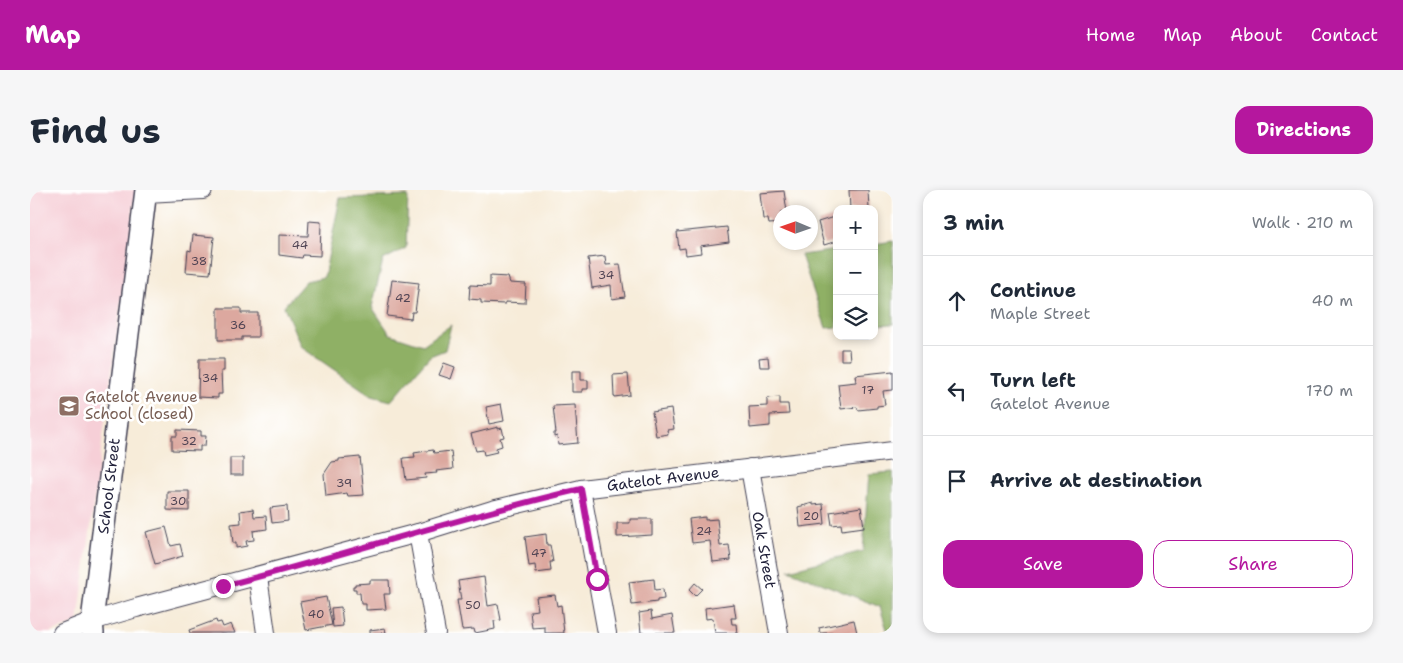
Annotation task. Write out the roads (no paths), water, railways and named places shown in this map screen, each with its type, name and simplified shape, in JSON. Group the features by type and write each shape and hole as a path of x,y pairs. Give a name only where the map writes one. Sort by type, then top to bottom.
{"street":[{"path":"146,191 203,190"},
{"name":"School Street","path":"92,627 146,191"},
{"name":"Gatelot Avenue","path":"62,633 92,627 258,576 418,533 492,510 581,489 893,451"},
{"name":"Oak Street","path":"750,468 779,633"},
{"path":"581,489 607,633"},
{"path":"418,533 436,633"},
{"path":"258,576 266,633"}],"place":[{"name":"Gatelot Avenue School (closed)","path":"69,406"}]}
